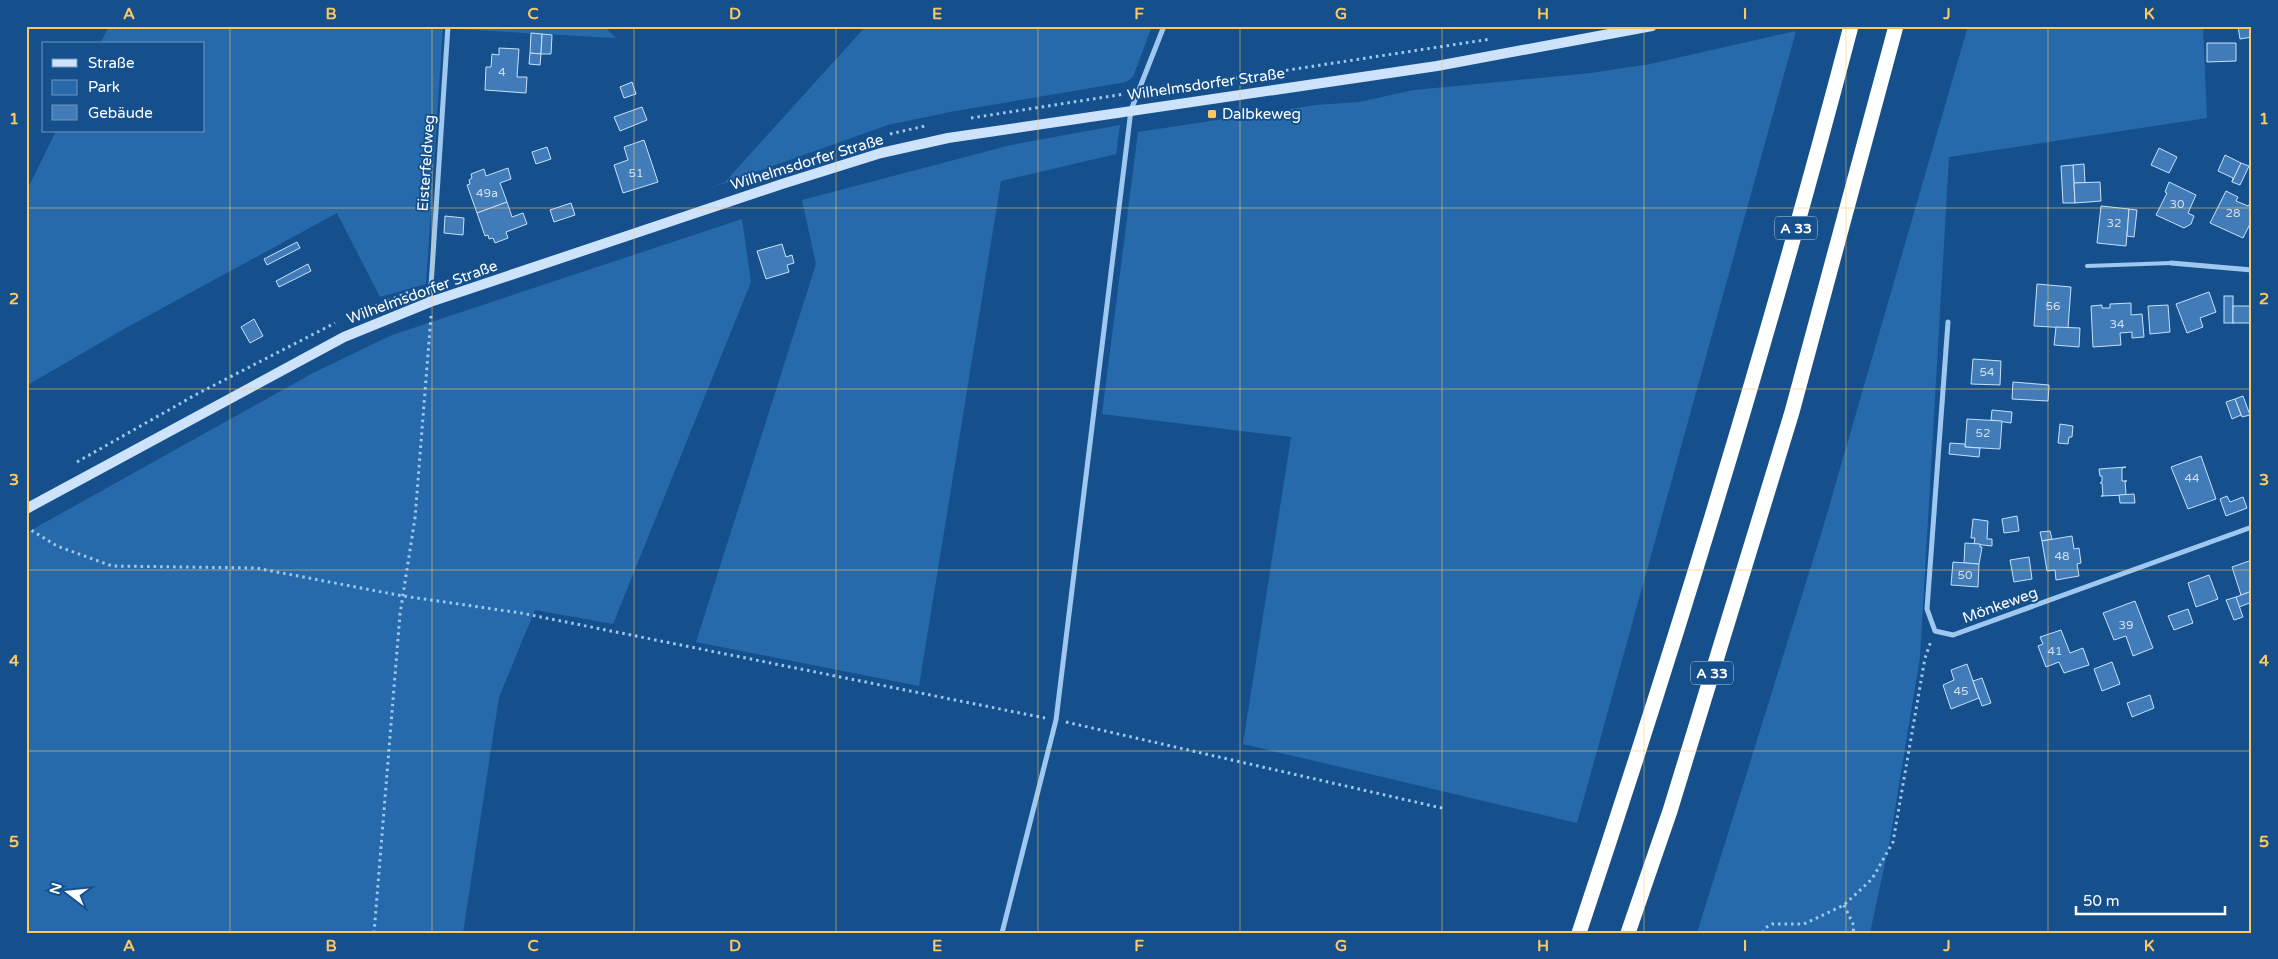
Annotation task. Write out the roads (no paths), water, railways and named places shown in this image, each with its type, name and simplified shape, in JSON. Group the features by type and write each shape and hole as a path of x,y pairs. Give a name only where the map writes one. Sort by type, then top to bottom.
{"highway":[{"name":"A 33","path":"1579,933 1624,800 1740,429 1851,26"},
{"name":"A 33","path":"1628,933 1670,811 1792,412 1896,26"}],"street":[{"name":"Eisterfeldweg","path":"430,302 448,26"},
{"path":"1002,933 1056,720 1131,110 1140,92 1164,26"},
{"name":"Wilhelmsdorfer Straße","path":"26,510 344,337 430,302 782,184 881,153 948,138 1437,66 1652,26"},
{"path":"2171,263 2252,270"},
{"name":"Mönkeweg","path":"1948,322 1928,609 1935,631 1953,635 2252,527"}],"lane":[{"path":"2087,266 2171,263"}],"place":[{"name":"Dalbkeweg","path":"1212,114"}]}
